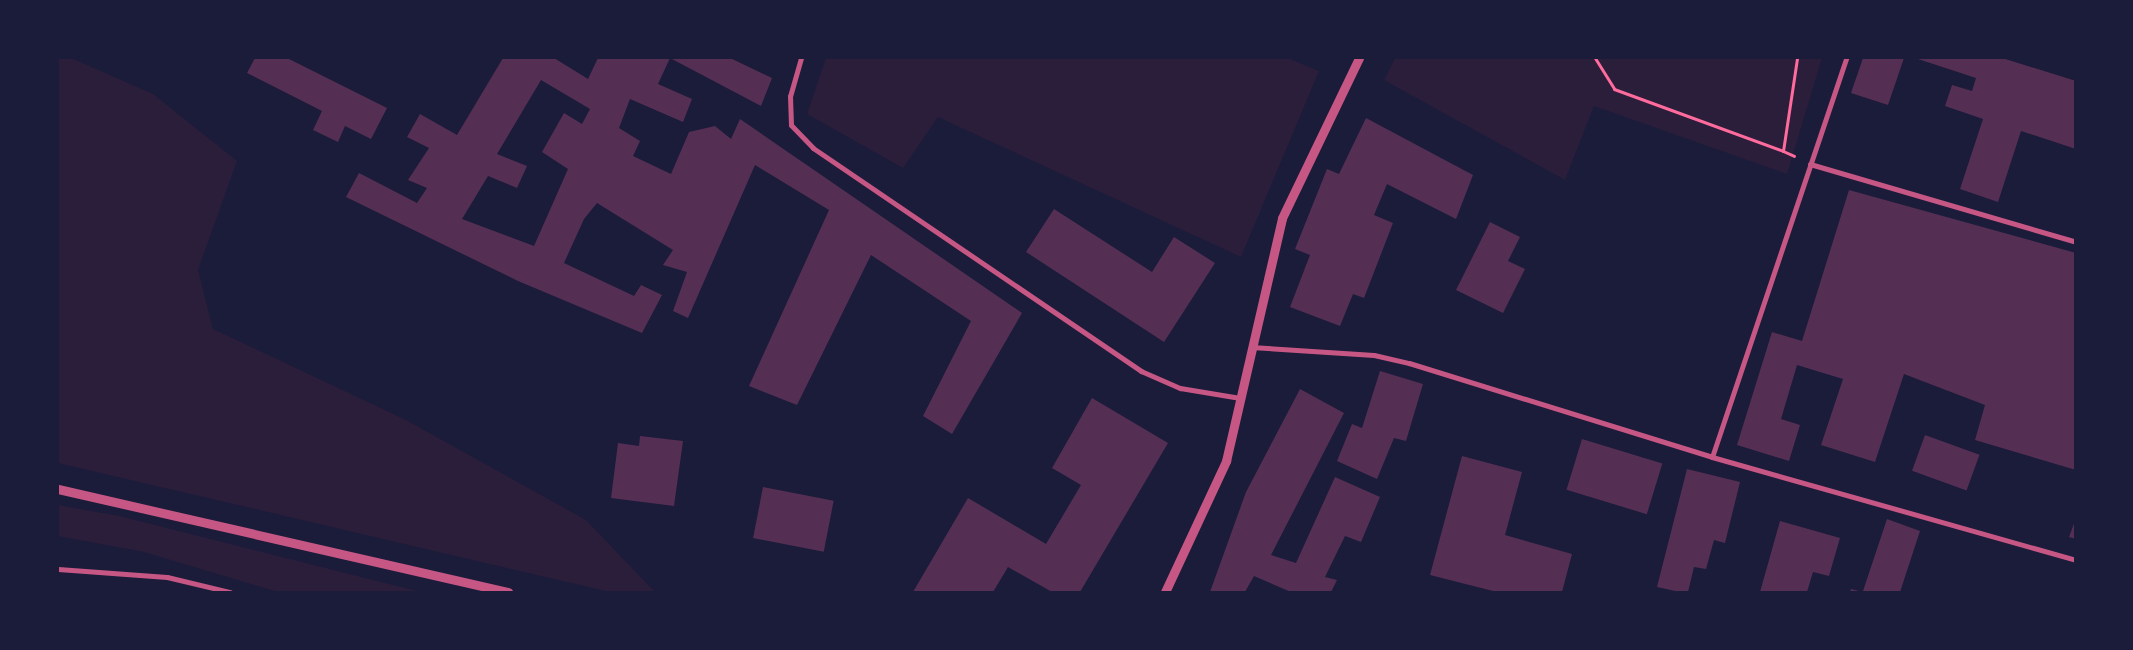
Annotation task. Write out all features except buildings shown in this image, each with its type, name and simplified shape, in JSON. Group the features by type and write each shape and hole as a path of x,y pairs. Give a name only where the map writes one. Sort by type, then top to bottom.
{"street":[{"path":"801,58 790,96 791,125 813,148 1141,371 1180,388 1240,398"},
{"path":"1165,592 1226,461 1282,218 1359,58"},
{"path":"1712,457 1846,58"},
{"path":"1810,164 2076,242"},
{"path":"1251,347 1374,355 1409,363 1712,457 2076,560"},
{"path":"58,489 508,592"},
{"path":"58,569 167,577 230,592"}],"path":[{"path":"1595,58 1614,89 1783,151 1797,58"}],"shaded area":[{"path":"58,58 71,58 153,94 237,161 198,270 213,329 406,420 586,520 655,592 610,592 58,463"},
{"path":"826,58 1287,58 1319,71 1241,257 938,117 903,168 807,114"},
{"path":"1395,58 1822,58 1787,174 1594,106 1565,180 1384,80"},
{"path":"58,505 119,516 421,592 278,592 144,552 58,536"}]}
